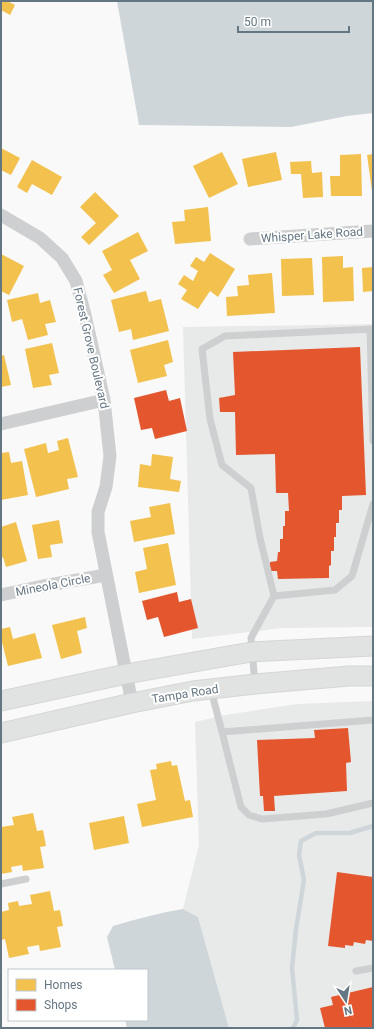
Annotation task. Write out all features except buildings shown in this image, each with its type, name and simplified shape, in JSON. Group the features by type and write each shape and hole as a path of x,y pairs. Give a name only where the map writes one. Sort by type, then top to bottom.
{"main road":[{"path":"1,701 126,674 252,652 373,646"},
{"name":"Tampa Road","path":"1,733 132,703 193,691 349,676 373,676"}],"street":[{"name":"Forest Grove Boulevard","path":"1,215 46,243 62,258 76,281 104,400 110,456 106,487 98,512 98,532 132,703"},
{"name":"Whisper Lake Road","path":"250,239 373,231"},
{"path":"1,424 104,400"},
{"name":"Mineola Circle","path":"1,596 43,586 106,575"}],"lane":[{"path":"255,684 251,638 274,596 260,538 251,488 222,465 210,419 202,349 225,336 371,329 373,441"},
{"path":"274,596 336,590 352,576 373,504"},
{"path":"211,689 241,807 249,815 262,819 326,814 373,803"},
{"path":"222,732 373,720"},
{"path":"1,884 26,879"},
{"path":"356,971 373,968"}],"shaded area":[{"path":"117,1 373,1 373,113 347,116 291,127 139,125"},
{"path":"373,324 373,627 282,628 192,639 183,327"},
{"path":"373,701 373,1028 229,1028 198,917 183,909 199,845 195,722 225,715 297,704"},
{"path":"183,909 198,917 229,1028 127,1028 125,1021 148,1021 148,969 115,969 107,937 113,926 165,912"}],"waterway":[{"path":"293,1028 297,1020 292,968 296,929 304,880 299,855 301,841 316,833 350,833 373,826"}]}
